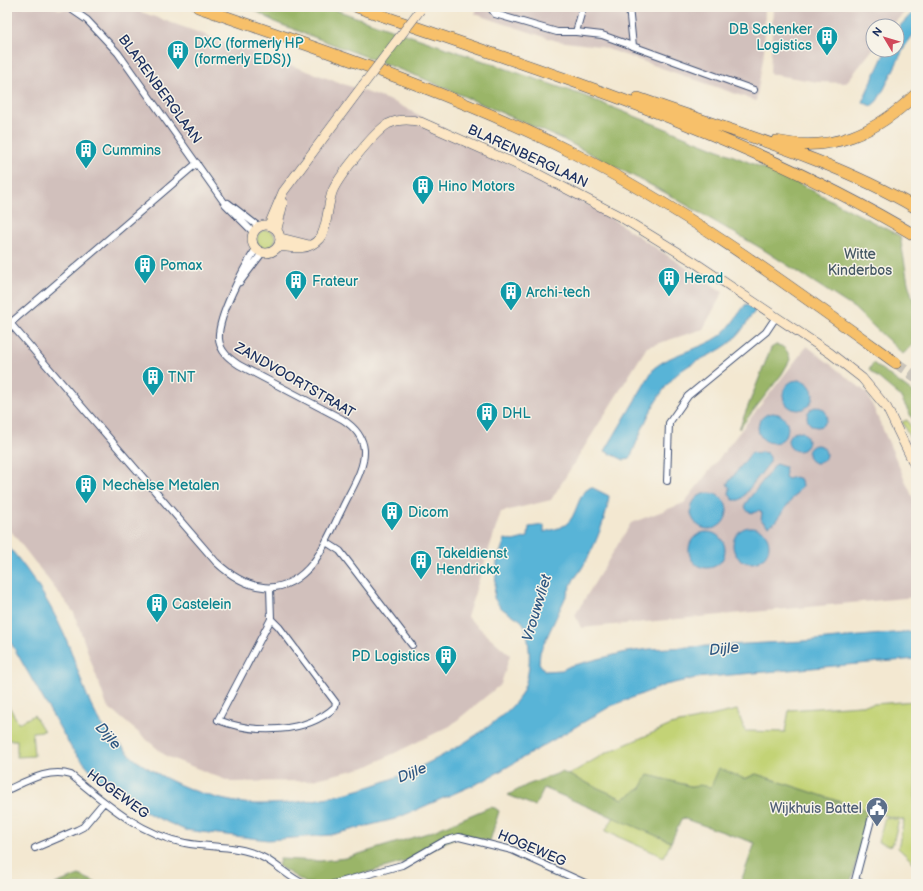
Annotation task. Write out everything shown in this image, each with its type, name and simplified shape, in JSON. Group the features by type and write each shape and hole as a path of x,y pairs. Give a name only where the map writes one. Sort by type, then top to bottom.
{"highway":[{"path":"198,7 394,75 480,110 571,152 658,199 712,233 896,363"},
{"path":"357,7 608,94 711,135 807,178 916,236"},
{"path":"608,94 628,94 723,126 833,168 916,208"},
{"path":"650,102 655,98 764,138 792,144 816,145 842,140 867,131 892,116 916,94"}],"street":[{"name":"BLARENBERGLAAN","path":"68,7 87,20 118,53 221,196 264,229"},
{"path":"490,7 495,14 557,32 596,33 754,90"},
{"path":"576,32 583,7"},
{"path":"629,7 633,46"},
{"path":"264,229 280,242 274,251 259,251 252,242 264,229 277,220 291,182 421,9"},
{"name":"BLARENBERGLAAN","path":"280,242 298,249 309,245 322,235 333,190 349,165 385,126 396,121 412,120 514,162 619,216 694,262 776,317 853,371 875,392 887,408 916,468"},
{"name":"ZANDVOORTSTRAAT","path":"197,163 9,324 216,562 228,573 244,583 270,588 285,584 297,578 313,563 326,542 361,469 364,455 363,441 352,426 342,419 228,358 222,349 219,340 219,331 225,311 238,284 259,251"},
{"path":"667,481 669,423 688,396 766,332 776,317"},
{"path":"326,542 340,551 412,645"},
{"path":"270,588 271,619 218,720 232,725 253,728 283,728 325,717 335,707 336,703 279,627 271,619"},
{"name":"HOGEWEG","path":"7,790 42,775 63,772 71,775 123,816 154,833 184,843 243,850 261,856 304,884"},
{"path":"35,848 78,830 104,802"},
{"path":"864,884 855,882 872,816"},
{"name":"HOGEWEG","path":"333,884 402,865 444,841 459,837 512,850 587,884"}],"shaded area":[{"path":"7,7 54,7 61,10 68,7 127,7 394,102 600,211 723,292 703,329 647,347 551,500 501,512 467,617 510,655 501,684 450,726 366,767 308,781 231,782 166,756 107,706 74,613 7,526"},
{"path":"478,7 765,7 764,53 756,101 599,46 557,41 475,14"},
{"name":"DB Schenker Logistics","path":"773,7 910,7 899,18 865,18 866,58 846,83 818,82 770,74"},
{"path":"807,346 867,393 916,505 916,597 581,628 575,615 631,523 684,503"}],"green space":[{"name":"Witte Kinderbos","path":"249,7 327,7 582,95 788,178 900,236 908,283 916,309 916,342 903,354 854,308 764,250 664,192 564,140 422,78 277,23"},
{"path":"266,230 272,233 275,239 272,245 266,248 260,245 257,239 260,233"},
{"path":"776,345 781,346 786,350 789,354 790,360 782,374 739,429 771,348"},
{"path":"873,363 916,395 916,425 900,396 869,370"},
{"path":"907,420 916,437 916,451 902,422"},
{"path":"916,701 915,864 898,848 904,820 871,812 756,774 735,782 710,787 694,787 648,775 642,788 623,799 568,775 606,753 671,725 737,710 745,731 785,732 789,710"},
{"path":"7,703 18,722 21,722 34,715 44,731 32,732 34,756 17,757 17,740 7,740"},
{"path":"719,768 745,779 756,774 871,812 850,884 740,884 755,843 682,818 671,842 544,788 535,806 508,795 527,785 562,772 623,799 641,788 648,775 694,787 699,785 711,787"},
{"path":"490,807 499,811 490,841 460,835 408,861 338,881 320,884 306,883 278,866 280,859 320,861 346,858 431,832"},
{"path":"614,817 671,842 664,857 605,831"},
{"path":"885,817 899,820 892,846 878,842"},
{"path":"79,875 99,884 55,884"}],"water":[{"path":"916,9 916,31 905,46 905,21"},
{"path":"882,58 899,58 877,101 871,106 862,102"},
{"path":"746,304 755,311 735,338 721,349 689,365 667,384 654,404 630,459 624,460 605,451 654,368 670,358 704,345 720,336 731,325"},
{"path":"798,380 809,384 813,395 809,406 798,410 787,406 783,395 787,384"},
{"path":"813,407 821,407 827,413 827,421 821,427 813,427 807,421 807,413"},
{"path":"773,413 784,417 788,428 784,439 773,443 762,439 758,428 762,417"},
{"path":"794,431 802,431 808,437 808,445 802,451 794,451 788,445 788,437"},
{"path":"813,445 821,445 826,450 824,461 821,463 813,463 808,458 808,450"},
{"path":"752,452 757,454 761,452 767,453 770,457 770,462 742,498 739,500 733,500 729,494 730,488 727,484"},
{"path":"776,464 785,467 785,477 788,479 794,477 798,478 801,480 802,486 774,523 768,526 761,520 762,513 759,510 752,513 746,509 745,504"},
{"path":"591,487 609,496 608,505 601,528 586,562 574,579 540,652 539,663 545,671 562,670 570,666 626,652 650,649 804,641 916,631 916,659 696,678 665,685 611,706 485,780 395,819 330,835 268,840 185,830 151,815 102,783 72,749 7,636 7,545 26,568 57,619 69,646 87,695 101,723 137,761 178,784 209,796 240,803 286,803 347,793 378,784 436,759 464,743 489,726 516,702 525,685 529,670 529,646 523,622 502,609 494,598 497,562 505,539 513,541 528,537 529,527 544,525 544,532 565,525 572,517 582,495"},
{"path":"713,493 722,498 726,504 726,518 722,524 713,529 705,529 696,524 692,518 691,507 696,498 702,494"},
{"path":"755,527 764,532 768,538 768,552 764,558 755,563 747,563 738,558 734,552 733,541 738,532 744,528"},
{"path":"711,532 720,537 724,543 724,557 720,563 711,568 703,568 694,563 690,557 689,546 694,537 700,533"}],"tunnel":[{"path":"896,363 916,377"}],"place":[{"name":"DB Schenker Logistics","path":"827,56"},
{"name":"DXC (formerly HP (formerly EDS))","path":"178,70"},
{"name":"Cummins","path":"86,170"},
{"name":"Hino Motors","path":"423,206"},
{"name":"Pomax","path":"145,284"},
{"name":"Herad","path":"669,298"},
{"name":"Frateur","path":"296,300"},
{"name":"Archi-tech","path":"511,312"},
{"name":"TNT","path":"153,396"},
{"name":"DHL","path":"487,432"},
{"name":"Mechelse Metalen","path":"86,504"},
{"name":"Dicom","path":"392,532"},
{"name":"Takeldienst Hendrickx","path":"421,580"},
{"name":"Castelein","path":"157,624"},
{"name":"PD Logistics","path":"446,676"},
{"name":"Wijkhuis Battel","path":"877,828"}],"water label":[{"name":"Vrouwvliet","path":"537,608"},
{"name":"Dijle","path":"724,649"},
{"name":"Dijle","path":"108,736"},
{"name":"Dijle","path":"412,773"}]}
